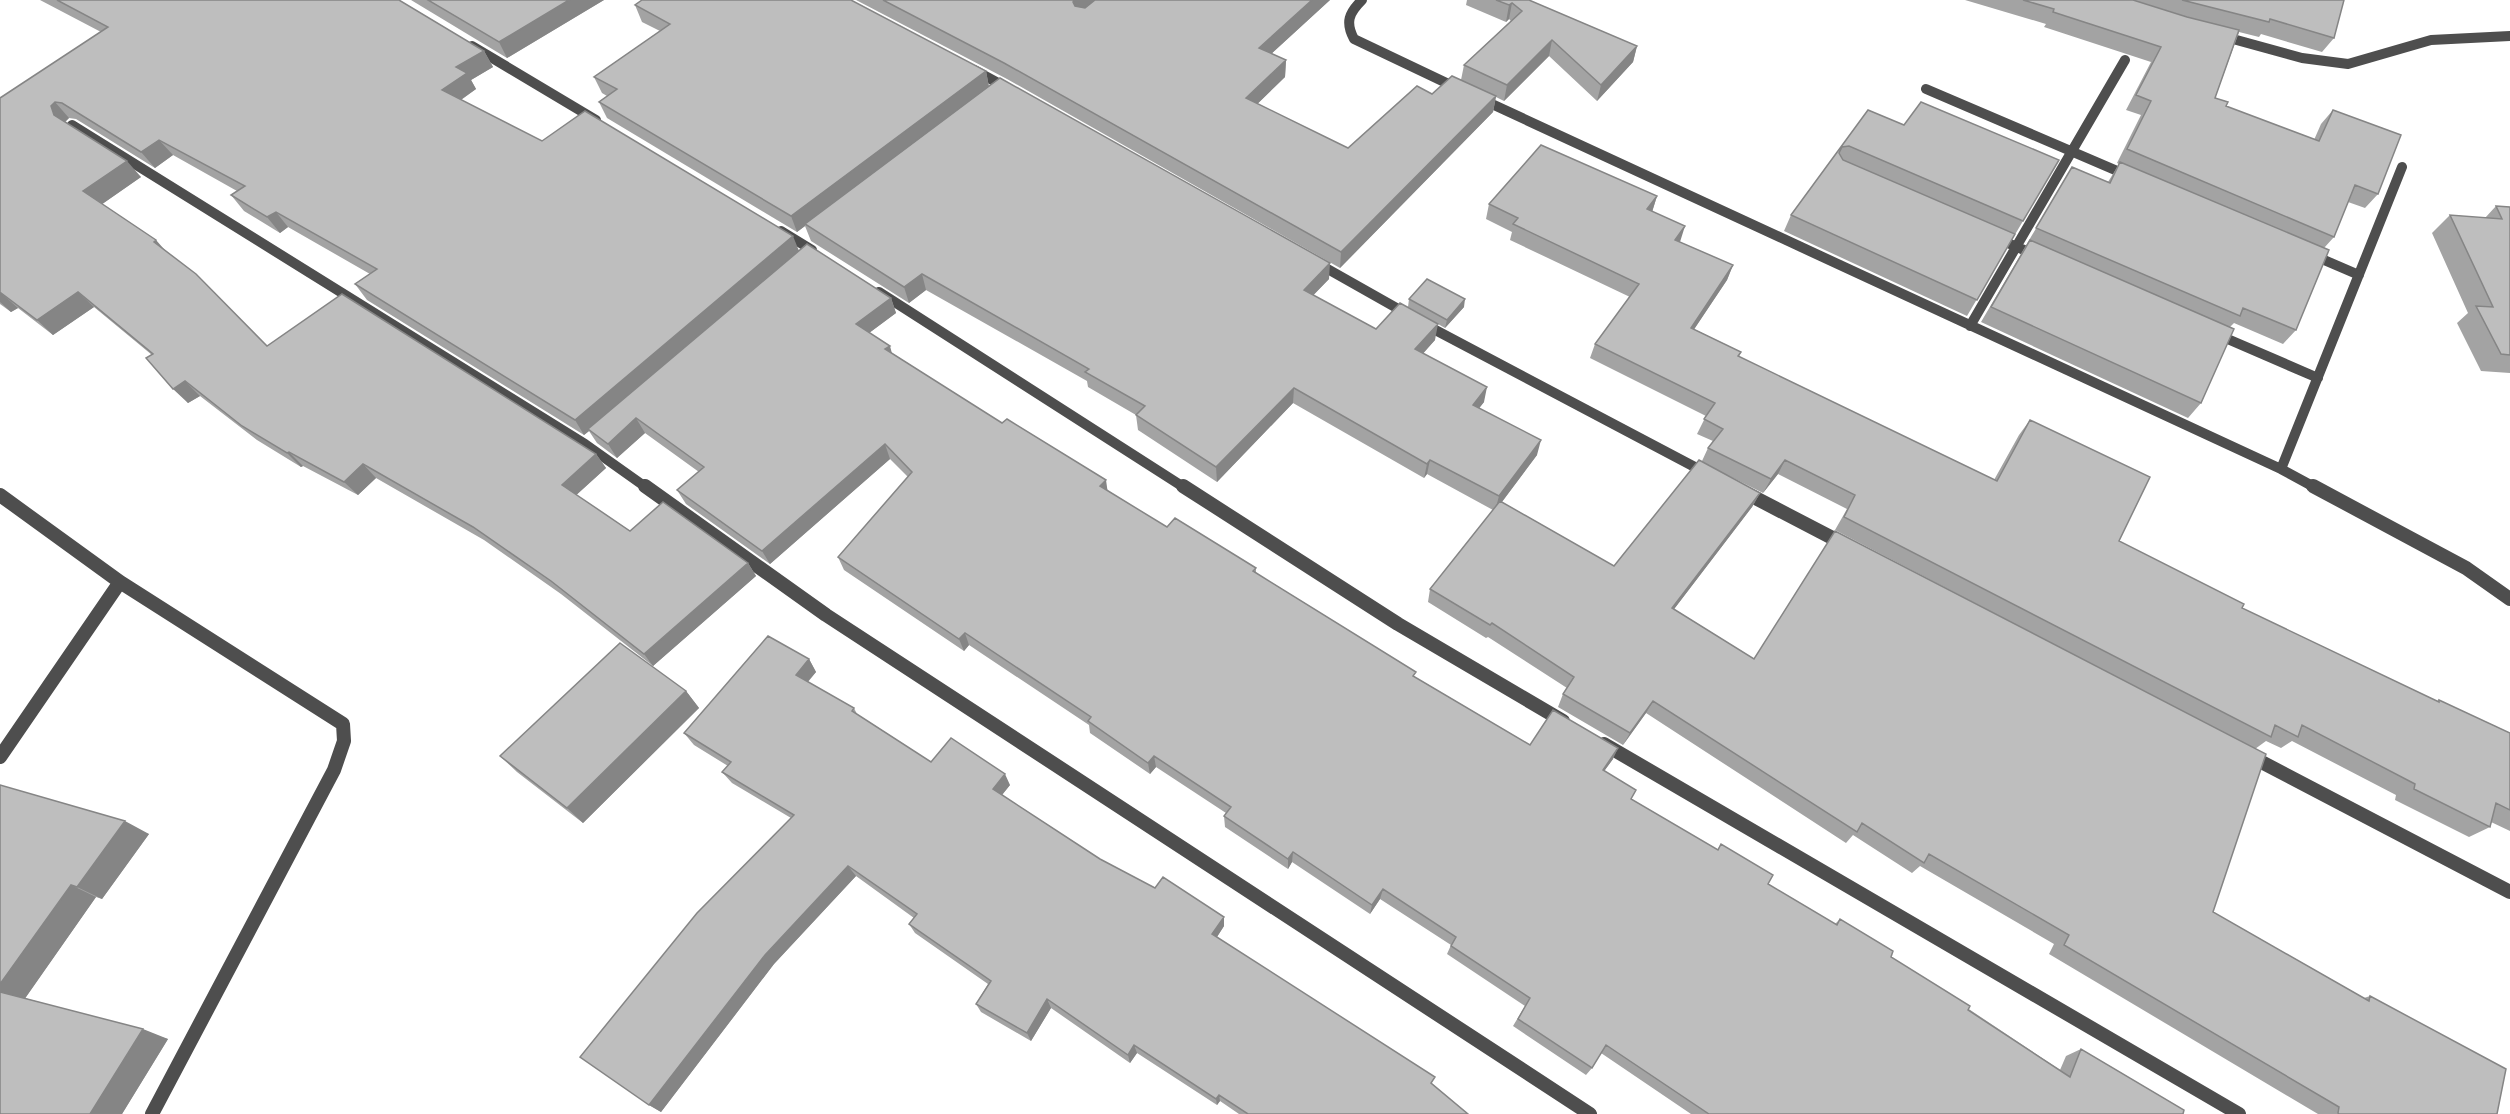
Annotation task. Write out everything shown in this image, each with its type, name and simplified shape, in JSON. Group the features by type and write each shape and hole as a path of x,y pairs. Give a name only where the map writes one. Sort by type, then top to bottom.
{"street":[{"path":"1362,0 1348,14 1347,20 1348,30 1361,43 2281,469 2466,568 2510,599"},
{"path":"2213,34 2338,64 2368,60 2401,46 2437,38 2510,36"},
{"path":"466,42 607,127"},
{"path":"1970,326 2125,60"},
{"path":"962,64 999,89 1024,97"},
{"path":"1926,89 2135,179"},
{"path":"72,125 590,440 826,615 1590,1114"},
{"path":"2281,469 2402,167"},
{"path":"768,223 817,253 794,265"},
{"path":"1985,233 2049,261"},
{"path":"798,241 807,234"},
{"path":"2295,248 2359,275"},
{"path":"1305,256 1460,345 1853,549"},
{"path":"862,282 1398,624 1572,726"},
{"path":"2210,331 2318,378"},
{"path":"0,495 120,582 343,724 346,732 345,742 321,796 152,1114"},
{"path":"0,757 120,582"},
{"path":"1593,738 2239,1114"},
{"path":"2234,748 2510,892"}],"building":[{"path":"57,0 399,0 484,51 456,67 467,73 442,90 542,141 585,111 793,236 575,420 355,284 377,269 276,212 267,217 231,195 245,186 159,140 141,152 62,103 55,102 51,106 54,115 127,161 83,191 156,240 154,242 196,274 267,346 342,294 596,454 562,485 630,531 663,502 748,563 644,654 551,581 473,527 363,464 344,482 287,453 242,426 185,381 173,389 146,358 153,354 78,292 37,320 0,294 0,98 108,27"},
{"path":"428,0 569,0 499,42"},
{"path":"642,0 851,0 986,71 791,216 599,102 617,89 594,77 670,24 635,5"},
{"path":"883,0 1074,0 1075,6 1085,8 1095,0 1312,0 1259,48 1286,60 1246,98 1348,148 1417,86 1432,94 1452,76 1496,96 1341,252 1004,63"},
{"path":"1496,0 1529,0 1637,46 1601,85 1552,40 1507,85 1464,65 1522,11 1512,3 1509,5"},
{"path":"2023,0 2133,0 2239,30 2215,98 2228,102 2226,106 2319,141 2333,110 2401,135 2378,194 2355,185 2334,237 2127,149 2151,101 2136,95 2161,47"},
{"path":"2182,0 2344,0 2334,38 2270,19 2269,22"},
{"path":"1000,78 1330,263 1304,290 1376,329 1400,303 1438,324 1415,349 1487,387 1473,405 1541,440 1499,496 1430,460 1427,464 1294,388 1216,467 1136,415 1145,406 1085,372 1089,369 922,274 904,287 805,224"},
{"path":"1921,102 2059,160 2023,221 1849,146 1842,147 1839,153 1843,160 2015,234 1977,300 1791,215 1868,110 1904,125"},
{"path":"1541,145 1657,196 1647,209 1685,226 1675,240 1733,265 1691,328 1741,352 1738,356 1997,481 2030,420 2150,477 2119,541 2244,604 2242,608 2439,702 2439,700 2510,733 2510,810 2496,803 2490,827 2414,789 2415,784 2302,725 2298,737 2275,725 2271,737 1844,517 1855,495 1785,460 1771,479 1708,448 1723,429 1704,419 1715,403 1595,344 1639,284 1513,224 1518,218 1489,204"},
{"path":"2120,162 2329,250 2296,330 2243,308 2240,316 2036,228 2072,167 2110,183"},
{"path":"2496,206 2510,207 2510,355 2501,354 2476,306 2493,307 2450,215 2502,219"},
{"path":"2030,240 2234,329 2201,403 1991,307"},
{"path":"807,244 891,298 856,324 890,346 885,349 1002,423 1007,419 1106,480 1100,486 1167,527 1175,518 1256,568 1253,571 1416,672 1413,676 1530,745 1553,710 1618,748 1603,770 1636,790 1631,799 1718,850 1721,844 1773,875 1768,884 1837,925 1840,919 1893,951 1891,957 1970,1006 1968,1010 2070,1077 2081,1049 2184,1110 2183,1114 1709,1114 1606,1045 1592,1068 1518,1019 1530,998 1451,946 1456,937 1383,889 1372,905 1293,852 1288,859 1224,816 1231,807 1154,756 1148,763 1088,721 1091,717 965,633 959,639 838,557 912,472 885,444 762,551 677,490 704,467 636,418 608,444 588,429"},
{"path":"1427,279 1465,299 1447,320 1409,299"},
{"path":"1699,460 1760,493 1672,608 1754,659 1835,531 2266,754 2213,912 2369,1001 2370,996 2506,1069 2497,1114 2339,1114 2339,1107 2064,945 2069,935 1929,854 1924,863 1862,823 1857,832 1653,701 1630,733 1563,694 1574,677 1492,623 1490,625 1430,589 1500,501 1614,566"},
{"path":"768,636 809,659 796,675 854,708 852,711 931,762 951,738 1005,774 993,789 1100,859 1155,888 1163,877 1224,917 1212,934 1435,1077 1431,1083 1468,1114 1248,1114 1219,1095 1216,1099 1134,1045 1128,1055 1047,999 1027,1033 976,1004 991,981 909,924 917,914 848,866 765,955 649,1105 580,1057 697,913 794,815 722,772 731,762 684,733"},
{"path":"620,643 686,691 567,808 500,756"},
{"path":"0,785 125,821 77,887 71,885 0,984"},
{"path":"0,992 143,1029 90,1114 0,1114"}]}
